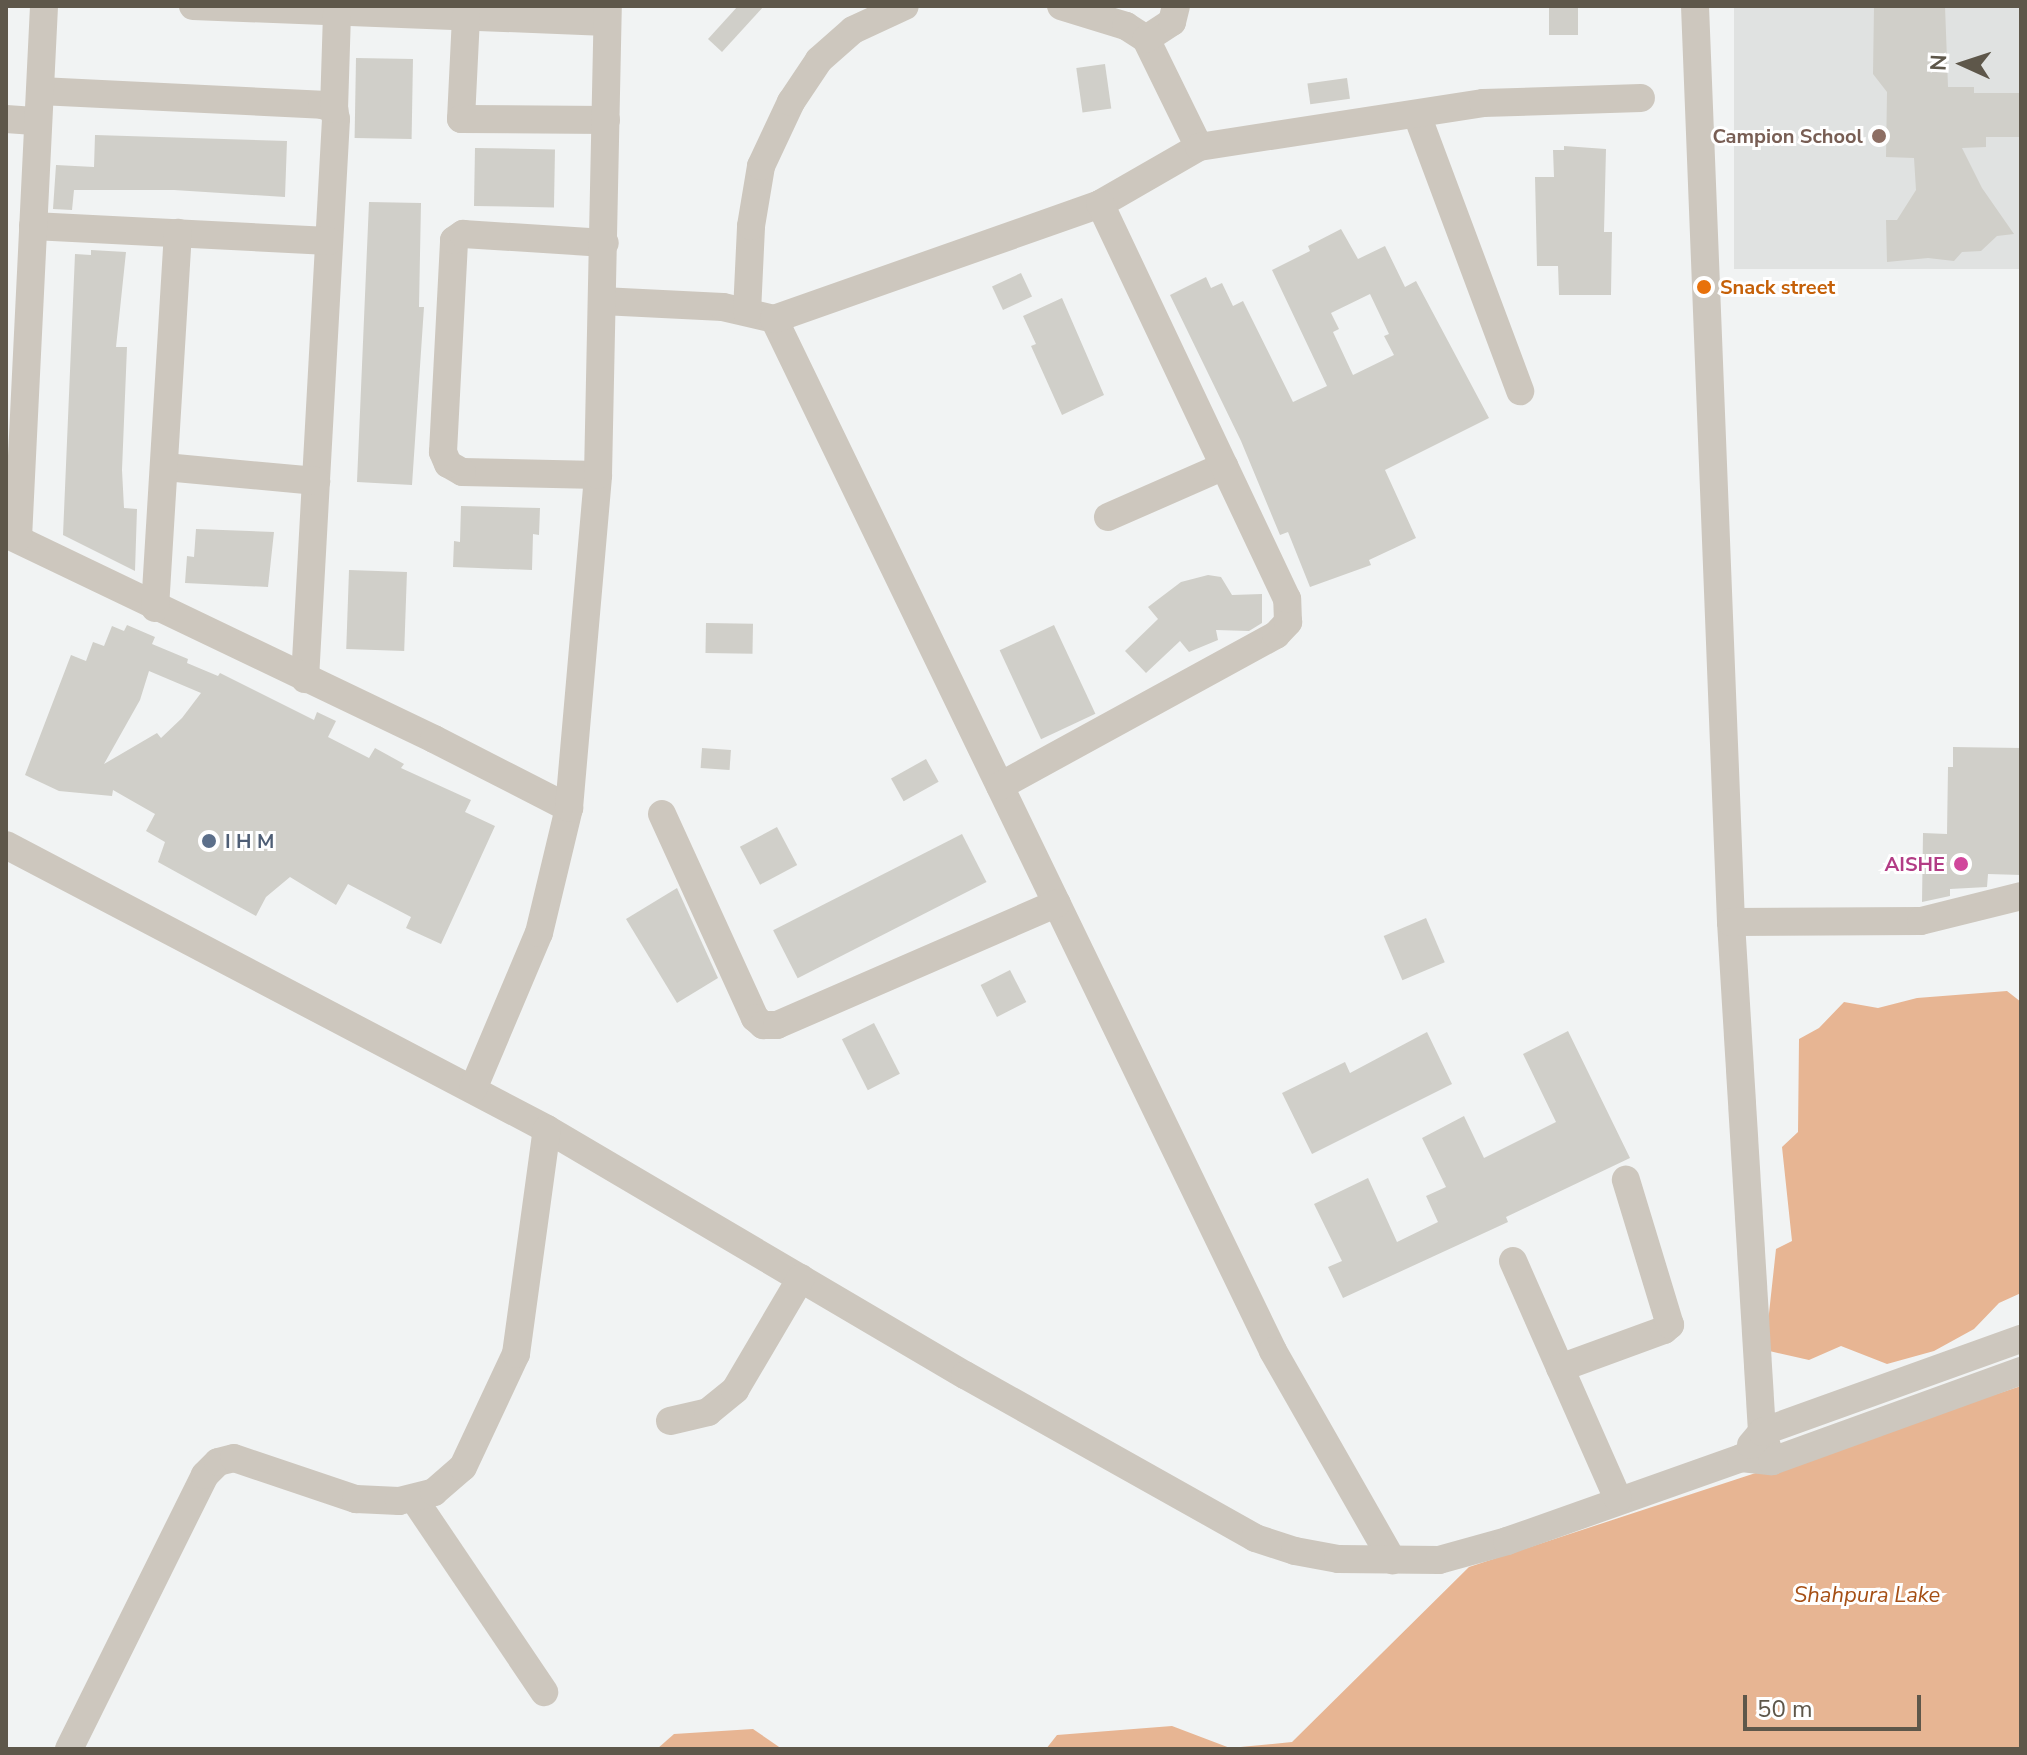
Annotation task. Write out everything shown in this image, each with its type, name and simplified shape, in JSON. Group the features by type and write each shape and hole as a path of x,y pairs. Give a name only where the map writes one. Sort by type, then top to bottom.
{"street":[{"path":"44,6 33,226 18,299 12,536 155,608 434,739 569,808"},
{"path":"193,6 466,17 607,14 605,243 598,475 569,808 539,933 473,1089"},
{"path":"747,312 751,226 761,166 791,102 819,60 853,30 905,6"},
{"path":"1061,6 1126,26 1146,39 1199,147"},
{"path":"1146,39 1172,22 1176,6"},
{"path":"1695,6 1731,922 1762,1432 1772,1461"},
{"path":"305,679 336,119 337,12"},
{"path":"466,17 461,119 606,120"},
{"path":"40,91 322,105 334,109"},
{"path":"602,301 723,307 774,319 1100,204 1199,147 1483,103 1641,98"},
{"path":"1417,115 1520,391"},
{"path":"6,119 38,121"},
{"path":"1000,786 1276,635 1288,622 1287,599 1100,204"},
{"path":"33,226 329,241"},
{"path":"155,608 178,233"},
{"path":"598,475 462,472 448,464 443,452 454,240 463,234 605,243"},
{"path":"774,319 1273,1351 1392,1560"},
{"path":"1108,517 1224,466"},
{"path":"165,467 316,481"},
{"path":"662,814 755,1018 763,1025 777,1025 1057,903"},
{"path":"6,845 547,1129 1255,1538 1338,1559 1439,1560 1494,1545 1741,1458 1772,1461 2021,1371"},
{"path":"1731,922 1921,921 2021,896"},
{"path":"69,1749 205,1475 218,1462 234,1458 356,1499 414,1499 434,1492 463,1467 516,1354 547,1129"},
{"path":"1560,1368 1664,1330 1670,1325 1626,1180"},
{"path":"1513,1261 1618,1499"},
{"path":"670,1421 708,1412 735,1390 801,1278"},
{"path":"1741,1458 1762,1432 2021,1339"},
{"path":"414,1499 544,1692"}],"shaded area":[{"name":"Campion School","path":"1734,6 2021,6 2021,269 1734,269"}],"water":[{"path":"2007,991 2021,1002 2021,1293 1999,1303 1974,1329 1934,1351 1887,1364 1841,1346 1809,1360 1765,1350 1776,1249 1792,1241 1782,1147 1798,1132 1799,1039 1819,1028 1844,1002 1878,1008 1917,998"},
{"name":"Shahpura Lake","path":"2021,1386 2021,1749 1046,1749 1057,1735 1172,1726 1230,1748 1292,1742 1469,1567"},
{"path":"753,1729 782,1749 657,1749 674,1734"}],"building":[{"path":"738,6 764,6 722,52 708,39"},
{"path":"1549,6 1578,6 1578,35 1549,35"},
{"path":"1874,6 1945,6 1948,87 1974,87 1974,93 2021,93 2021,137 1986,137 1986,147 1962,148 1982,188 2014,234 1997,236 1981,251 1962,252 1954,261 1928,258 1887,262 1886,220 1897,220 1916,190 1914,158 1886,157 1887,92 1873,74"},
{"path":"356,58 413,59 412,139 355,138"},
{"path":"1105,64 1111,109 1083,113 1076,68"},
{"path":"1347,78 1350,99 1310,104 1307,84"},
{"path":"95,135 287,141 285,197 174,190 74,190 72,210 53,209 56,165 94,167"},
{"path":"1564,146 1606,149 1604,232 1612,232 1611,295 1559,295 1558,266 1537,266 1535,177 1554,177 1553,150 1564,150"},
{"path":"475,148 555,149 554,207 474,206"},
{"path":"369,202 421,203 419,307 424,307 412,485 357,482"},
{"path":"1341,229 1358,259 1385,246 1405,287 1416,281 1489,418 1385,470 1416,538 1369,560 1371,565 1310,587 1288,532 1280,535 1241,441 1170,295 1206,277 1211,288 1222,283 1233,306 1243,301 1293,402 1327,386 1272,270 1310,251 1308,246","holes":["1370,294 1389,334 1384,336 1394,355 1353,375 1333,332 1339,329 1331,313"]},
{"path":"91,250 126,252 116,347 127,347 122,470 124,508 137,509 135,571 63,535 75,254 91,255"},
{"path":"1021,273 1032,297 1003,310 992,287"},
{"path":"1062,298 1104,395 1062,415 1031,346 1036,344 1023,316"},
{"path":"461,506 540,508 539,535 533,534 532,570 453,567 454,541 460,542"},
{"path":"196,529 274,532 268,587 185,583 187,556 194,557"},
{"path":"349,570 407,572 404,651 346,649"},
{"path":"1208,575 1221,577 1232,595 1262,594 1262,623 1249,631 1216,630 1218,640 1189,652 1180,641 1146,673 1125,651 1158,619 1148,607 1181,582"},
{"path":"706,623 753,624 752,654 705,653"},
{"path":"127,625 155,637 152,644 188,659 187,663 218,676 220,673 314,720 317,712 336,721 328,737 369,758 375,748 404,764 401,768 471,800 465,812 495,826 441,944 406,928 411,917 348,884 336,905 290,877 266,897 256,916 158,862 165,842 146,831 155,814 113,790 112,796 59,791 25,775 71,655 86,661 93,642 104,646 112,626 124,631","holes":["149,671 201,693 182,718 161,738 157,733 104,764 140,700"]},
{"path":"1054,625 1095,714 1041,739 1000,650"},
{"path":"1953,747 2021,748 2021,875 1988,874 1987,887 1950,889 1950,896 1922,902 1923,833 1947,834 1948,767 1953,767"},
{"path":"702,748 731,750 730,770 701,768"},
{"path":"926,759 939,782 904,801 891,778"},
{"path":"777,827 797,865 760,885 740,847"},
{"path":"962,834 987,882 798,978 773,930"},
{"path":"677,888 718,978 677,1003 626,919"},
{"path":"1426,918 1445,962 1402,980 1384,936"},
{"path":"1010,970 1026,1002 997,1017 981,985"},
{"path":"874,1023 900,1074 868,1090 842,1039"},
{"path":"1568,1031 1630,1158 1506,1217 1508,1222 1343,1298 1328,1267 1342,1261 1314,1204 1368,1178 1397,1242 1438,1222 1426,1196 1446,1187 1422,1138 1464,1116 1484,1158 1556,1122 1523,1054"},
{"path":"1427,1032 1452,1084 1312,1154 1282,1093 1345,1062 1350,1073"}],"place":[{"name":"Campion School","path":"1879,136"},
{"name":"Snack street","path":"1704,287"},
{"name":"I H M","path":"209,841"},
{"name":"AISHE","path":"1961,864"}]}
